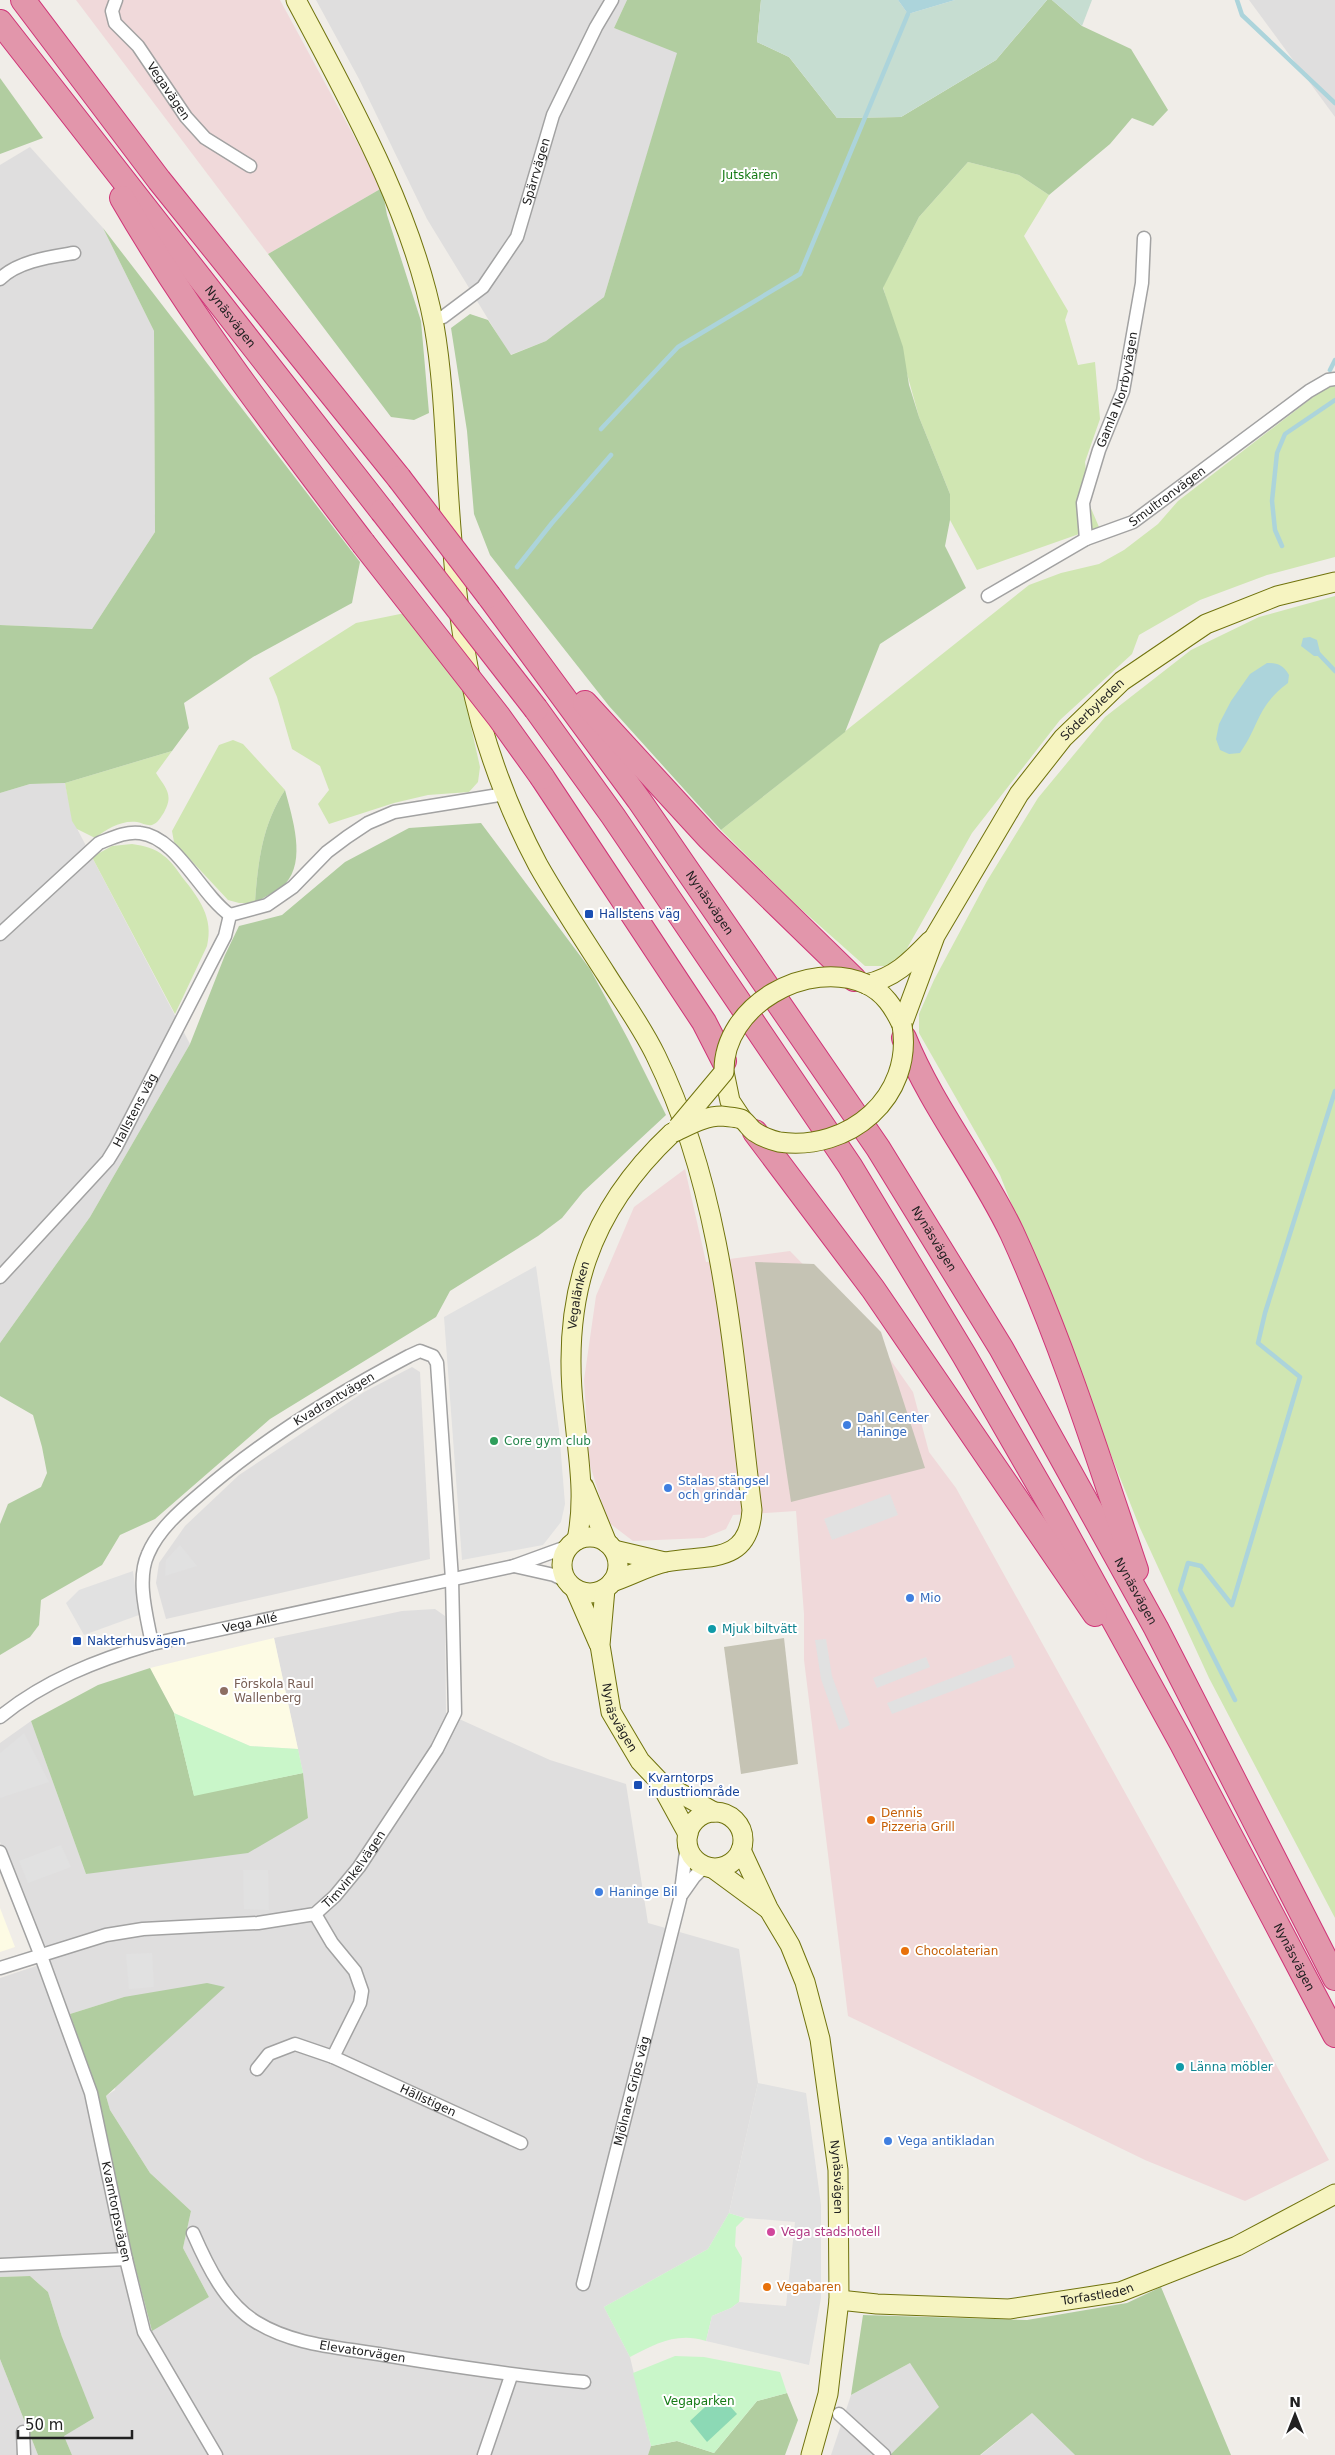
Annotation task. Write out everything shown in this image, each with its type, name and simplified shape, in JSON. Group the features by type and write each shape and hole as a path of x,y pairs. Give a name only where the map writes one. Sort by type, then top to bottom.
{"highway":[{"name":"Nynäsvägen","path":"23,0 159,180 546,666 878,1148 1001,1348 1156,1628 1335,1978"},
{"name":"Nynäsvägen","path":"0,22 536,709 613,816 850,1166 1052,1506 1181,1742 1335,2036"},
{"path":"77,120 153,253 251,395 362,543 499,718 542,777 704,1022 724,1067"},
{"path":"546,666 666,794 860,982"},
{"path":"903,1032 914,1062 987,1185 1012,1234 1074,1387 1156,1628"},
{"path":"748,1126 879,1297 973,1432 1181,1742"}],"street":[{"name":"Vegavägen","path":"116,0 112,11 114,23 138,46 186,117 205,138 250,166"},
{"path":"296,0 357,118 404,222 433,320 439,358 456,582 467,666 482,725 505,794 540,868 639,1023 657,1058 696,1157 713,1222 727,1311 752,1510 751,1526 746,1538 730,1552 718,1557 665,1562 594,1593 584,1592 572,1585 562,1564 573,1543 589,1537 611,1546 665,1562"},
{"name":"Spärrvägen","path":"433,320 443,317 483,287 517,237 554,115 596,27 612,0"},
{"name":"Gamla Norrbyvägen","path":"1086,539 1083,504 1099,450 1123,391 1142,283 1144,238"},
{"path":"0,279 9,270 74,253"},
{"name":"Smultronvägen","path":"988,596 1086,539 1133,522 1309,391 1335,378"},
{"name":"Söderbyleden","path":"903,1032 935,936 1019,794 1063,738 1122,681 1206,624 1277,596 1335,582"},
{"path":"0,934 99,843 118,835 140,833 154,838 169,847 218,907 230,915 267,905 293,887 327,852 368,823 394,812 505,794"},
{"name":"Hallstens väg","path":"0,1277 108,1160 116,1148 225,936 230,915"},
{"name":"Söderbyleden","path":"860,982 883,980 898,972 935,936"},
{"path":"834,976 860,982 885,998 894,1008 903,1032 904,1054 901,1067 889,1094 869,1116 846,1133 814,1142 778,1141 748,1126 730,1102 724,1067 735,1030 749,1012 767,997 782,988 807,980 834,976"},
{"name":"Vegalänken","path":"573,1543 582,1484 574,1411 570,1347 578,1289 586,1261 614,1200 649,1155 672,1133 724,1067"},
{"name":"Vegalänken","path":"672,1133 700,1120 712,1117 748,1126"},
{"name":"Kvadrantvägen","path":"152,1644 143,1574 147,1555 168,1524 215,1481 268,1440 302,1417 420,1351 432,1356 437,1363 452,1578"},
{"name":"Vegalänken","path":"582,1484 611,1546"},
{"name":"Vega Allé","path":"0,1717 48,1685 83,1667 152,1644 514,1566 573,1543"},
{"path":"609,1585 618,1564 611,1546"},
{"name":"Vega Allé","path":"514,1566 554,1576 572,1585"},
{"name":"Timvinkelvägen","path":"0,1968 106,1935 143,1929 258,1923 315,1914 335,1896 359,1867 437,1748 455,1713 452,1578"},
{"name":"Nynäsvägen","path":"572,1585 600,1646 611,1712 640,1761 659,1781 714,1812"},
{"name":"Nynäsvägen","path":"600,1646 609,1585"},
{"name":"Nynäsvägen","path":"659,1781 687,1839"},
{"path":"714,1812 729,1816 737,1822 742,1831 742,1850 732,1862 724,1867 709,1868 696,1862 690,1853 687,1839 696,1820 704,1814 714,1812"},
{"name":"Mjölnare Grips väg","path":"583,2284 680,1899 687,1839"},
{"name":"Nynäsvägen","path":"742,1850 768,1908 790,1945 805,1982 820,2039 838,2170 839,2300 828,2394 811,2455"},
{"path":"0,1852 41,1956"},
{"name":"Nynäsvägen","path":"709,1868 768,1908"},
{"name":"Mjölnare Grips väg","path":"680,1899 694,1877 709,1868"},
{"path":"315,1914 332,1943 355,1971 362,1991 360,2004 334,2056"},
{"name":"Kvarntorpsvägen","path":"41,1956 91,2093 126,2259 144,2332 216,2455"},
{"name":"Hällstigen","path":"257,2069 269,2054 295,2044 334,2056 521,2143"},
{"name":"Torfastleden","path":"839,2300 877,2304 1009,2309 1120,2292 1237,2246 1335,2194"},
{"name":"Elevatorvägen","path":"193,2233 223,2290 237,2306 255,2322 294,2340 512,2376 584,2382"},
{"path":"0,2265 126,2259"},
{"path":"484,2455 512,2376"},
{"path":"839,2414 884,2455"},
{"path":"23,2432 24,2455"}],"shaded area":[{"path":"76,0 280,0 382,188 268,254"},
{"path":"316,0 627,0 614,28 678,52 604,297 546,341 510,355 427,219 359,79"},
{"path":"1249,0 1335,0 1335,117"},
{"path":"30,147 103,228 154,331 155,532 92,629 0,625 0,165"},
{"path":"65,783 73,821 190,1044 90,1217 0,1343 0,793 30,784"},
{"path":"685,1169 706,1262 790,1251 875,1338 913,1392 929,1452 956,1488 1329,2160 1245,2201 1145,2160 848,2016 804,1660 804,1614 796,1511 733,1515 726,1529 704,1538 633,1541 608,1522 589,1462 584,1380 596,1296 634,1207"},
{"path":"755,1262 814,1264 881,1332 925,1468 791,1502"},
{"path":"536,1266 559,1430 565,1504 561,1522 543,1545 462,1560 444,1317"},
{"path":"412,1367 420,1372 430,1559 166,1619 156,1583 159,1563 185,1526 239,1475 364,1392"},
{"path":"890,1494 898,1515 832,1540 824,1519"},
{"path":"180,1545 197,1566 165,1576 166,1560"},
{"path":"133,1571 139,1615 84,1635 66,1603 79,1590"},
{"path":"435,1609 445,1616 446,1713 550,1760 626,1784 648,1923 739,1949 758,2083 729,2213 708,2249 604,2307 630,2357 651,2446 648,2455 72,2455 64,2436 62,2337 48,2292 30,2276 0,2277 0,1978 39,1965 96,2103 152,2330 209,2297 183,2248 191,2211 150,2173 110,2110 106,2096 115,2090 124,1997 70,2014 0,1842 0,1743 31,1721 86,1874 308,1818 303,1773 274,1638 402,1611"},
{"name":"Förskola Raul Wallenberg","path":"274,1638 298,1749 250,1746 174,1713 150,1668"},
{"path":"784,1638 798,1764 741,1774 724,1647"},
{"path":"826,1639 832,1676 850,1725 839,1730 821,1679 815,1640"},
{"path":"1011,1655 1015,1667 892,1714 887,1703"},
{"path":"926,1657 930,1667 877,1688 873,1678"},
{"path":"24,1733 49,1782 0,1798 0,1753"},
{"path":"61,1845 71,1867 28,1883 19,1861"},
{"path":"243,1870 268,1870 269,1910 244,1909"},
{"path":"0,1908 15,1947 0,1952"},
{"path":"152,1953 154,1987 129,1989 126,1954"},
{"path":"758,2083 806,2093 821,2205 821,2298 809,2365 706,2341 712,2316 731,2308 739,2302 786,2306 795,2222 745,2218 729,2213"},
{"path":"0,2359 38,2455 0,2455"},
{"path":"910,2363 940,2407 890,2455 831,2455 851,2395"},
{"path":"1032,2413 1075,2455 981,2455"}],"green space":[{"name":"Jutskären","path":"627,0 761,0 757,42 789,57 837,118 901,117 996,60 1047,0 1052,0 1082,26 1131,49 1168,110 1153,126 1132,118 1110,144 1049,195 1019,175 968,162 919,217 883,288 903,347 909,385 919,417 950,494 950,520 945,546 966,588 880,644 845,732 721,830 609,706 490,555 474,514 467,431 451,328 470,314 488,320 511,355 546,341 604,297 677,53 614,28"},
{"path":"761,0 898,0 908,14 955,0 1047,0 996,60 901,117 837,118 789,57 757,42"},
{"path":"1052,0 1092,0 1082,26"},
{"path":"0,78 43,138 0,154"},
{"path":"968,162 1019,175 1049,195 1024,236 1068,311 1065,320 1078,365 1095,362 1100,419 1085,462 1090,506 1099,527 977,570 950,520 950,494 919,417 883,287 919,217"},
{"path":"382,188 387,215 421,321 429,413 414,420 391,417 268,254"},
{"path":"103,228 360,562 352,603 253,657 184,703 189,728 172,751 65,783 30,784 0,793 0,625 92,629 155,532 154,331"},
{"path":"1335,385 1335,557 1267,575 1200,600 1139,635 1132,654 1060,720 972,833 905,952 886,966 865,966 792,901 721,830 1029,585 1061,573 1099,564 1124,550 1158,524 1178,501 1313,397 1328,386"},
{"path":"1335,596 1335,1918 1209,1678 1140,1528 1000,1175 919,1033 919,1014 934,980 987,881 1038,798 1105,717 1191,650 1259,617"},
{"path":"405,613 461,682 480,767 478,782 469,792 428,795 394,803 329,824 318,804 329,790 320,766 292,749 277,697 269,678 356,623"},
{"path":"233,740 243,744 285,790 271,817 262,844 255,903 239,903 228,900 174,842 172,831 219,745"},
{"path":"172,751 156,773 166,788 169,797 163,814 156,823 146,825 137,822 125,822 109,828 95,838 77,829 72,821 65,783"},
{"path":"285,790 296,838 297,851 295,863 292,874 285,884 255,903 262,844 271,817"},
{"path":"481,823 590,969 666,1115 583,1192 562,1218 538,1236 450,1291 436,1317 270,1419 155,1519 120,1535 102,1565 41,1600 39,1625 30,1637 0,1655 0,1524 8,1504 41,1487 47,1473 33,1415 0,1396 0,1343 90,1217 190,1044 225,955 239,926 282,915 345,862 409,828"},
{"path":"132,844 153,849 169,860 194,893 207,917 209,936 207,946 175,1014 92,857 112,846"},
{"path":"150,1668 174,1713 194,1795 303,1773 308,1818 248,1853 86,1874 31,1721 98,1685"},
{"path":"174,1713 250,1746 298,1749 303,1773 194,1796"},
{"path":"207,1983 225,1987 106,2096 110,2110 150,2173 191,2211 183,2248 209,2297 152,2331 122,2216 91,2075 70,2014 124,1997"},
{"path":"729,2213 745,2218 736,2227 735,2246 742,2258 739,2302 731,2308 712,2316 706,2341 685,2338 666,2341 630,2357 604,2307 708,2249"},
{"path":"30,2276 48,2292 62,2337 94,2418 64,2436 72,2455 38,2455 0,2359 0,2277"},
{"path":"1161,2287 1231,2455 1075,2455 1032,2413 980,2455 890,2455 939,2407 910,2363 851,2395 863,2315 1027,2320 1127,2303"},
{"name":"Vegaparken","path":"675,2356 704,2357 780,2372 787,2393 757,2401 714,2453 677,2441 651,2446 633,2373"},
{"path":"787,2393 798,2420 785,2455 648,2455 651,2446 677,2441 714,2453 757,2401"},
{"path":"719,2394 737,2414 707,2442 690,2421"}],"water":[{"path":"898,0 955,0 908,14"},
{"path":"1310,637 1317,640 1321,656 1314,656 1301,646 1303,638"},
{"path":"1267,663 1277,664 1285,669 1289,675 1288,683 1278,691 1264,708 1240,753 1229,754 1220,750 1216,739 1219,724 1231,701 1250,674"}],"waterway":[{"path":"1237,0 1242,15 1335,103"},
{"path":"601,429 678,347 800,274 908,14"},
{"path":"1330,370 1335,360"},
{"path":"1282,546 1275,530 1272,501 1277,453 1285,434 1335,400"},
{"path":"517,567 611,455"},
{"path":"1317,652 1335,671"},
{"path":"1235,1700 1180,1590 1188,1563 1201,1566 1232,1605 1300,1377 1258,1343 1265,1313 1335,1091"}],"place":[{"name":"Hallstens väg","path":"589,914"},
{"name":"Dahl Center Haninge","path":"847,1425"},
{"name":"Core gym club","path":"494,1441"},
{"name":"Stalas stängsel och grindar","path":"668,1488"},
{"name":"Mio","path":"910,1598"},
{"name":"Mjuk biltvätt","path":"712,1629"},
{"name":"Nakterhusvägen","path":"77,1641"},
{"name":"Förskola Raul Wallenberg","path":"224,1691"},
{"name":"Kvarntorps industriområde","path":"638,1785"},
{"name":"Dennis Pizzeria Grill","path":"871,1820"},
{"name":"Haninge Bil","path":"599,1892"},
{"name":"Chocolaterian","path":"905,1951"},
{"name":"Länna möbler","path":"1180,2067"},
{"name":"Vega antikladan","path":"888,2141"},
{"name":"Vega stadshotell","path":"771,2232"},
{"name":"Vegabaren","path":"767,2287"}]}
